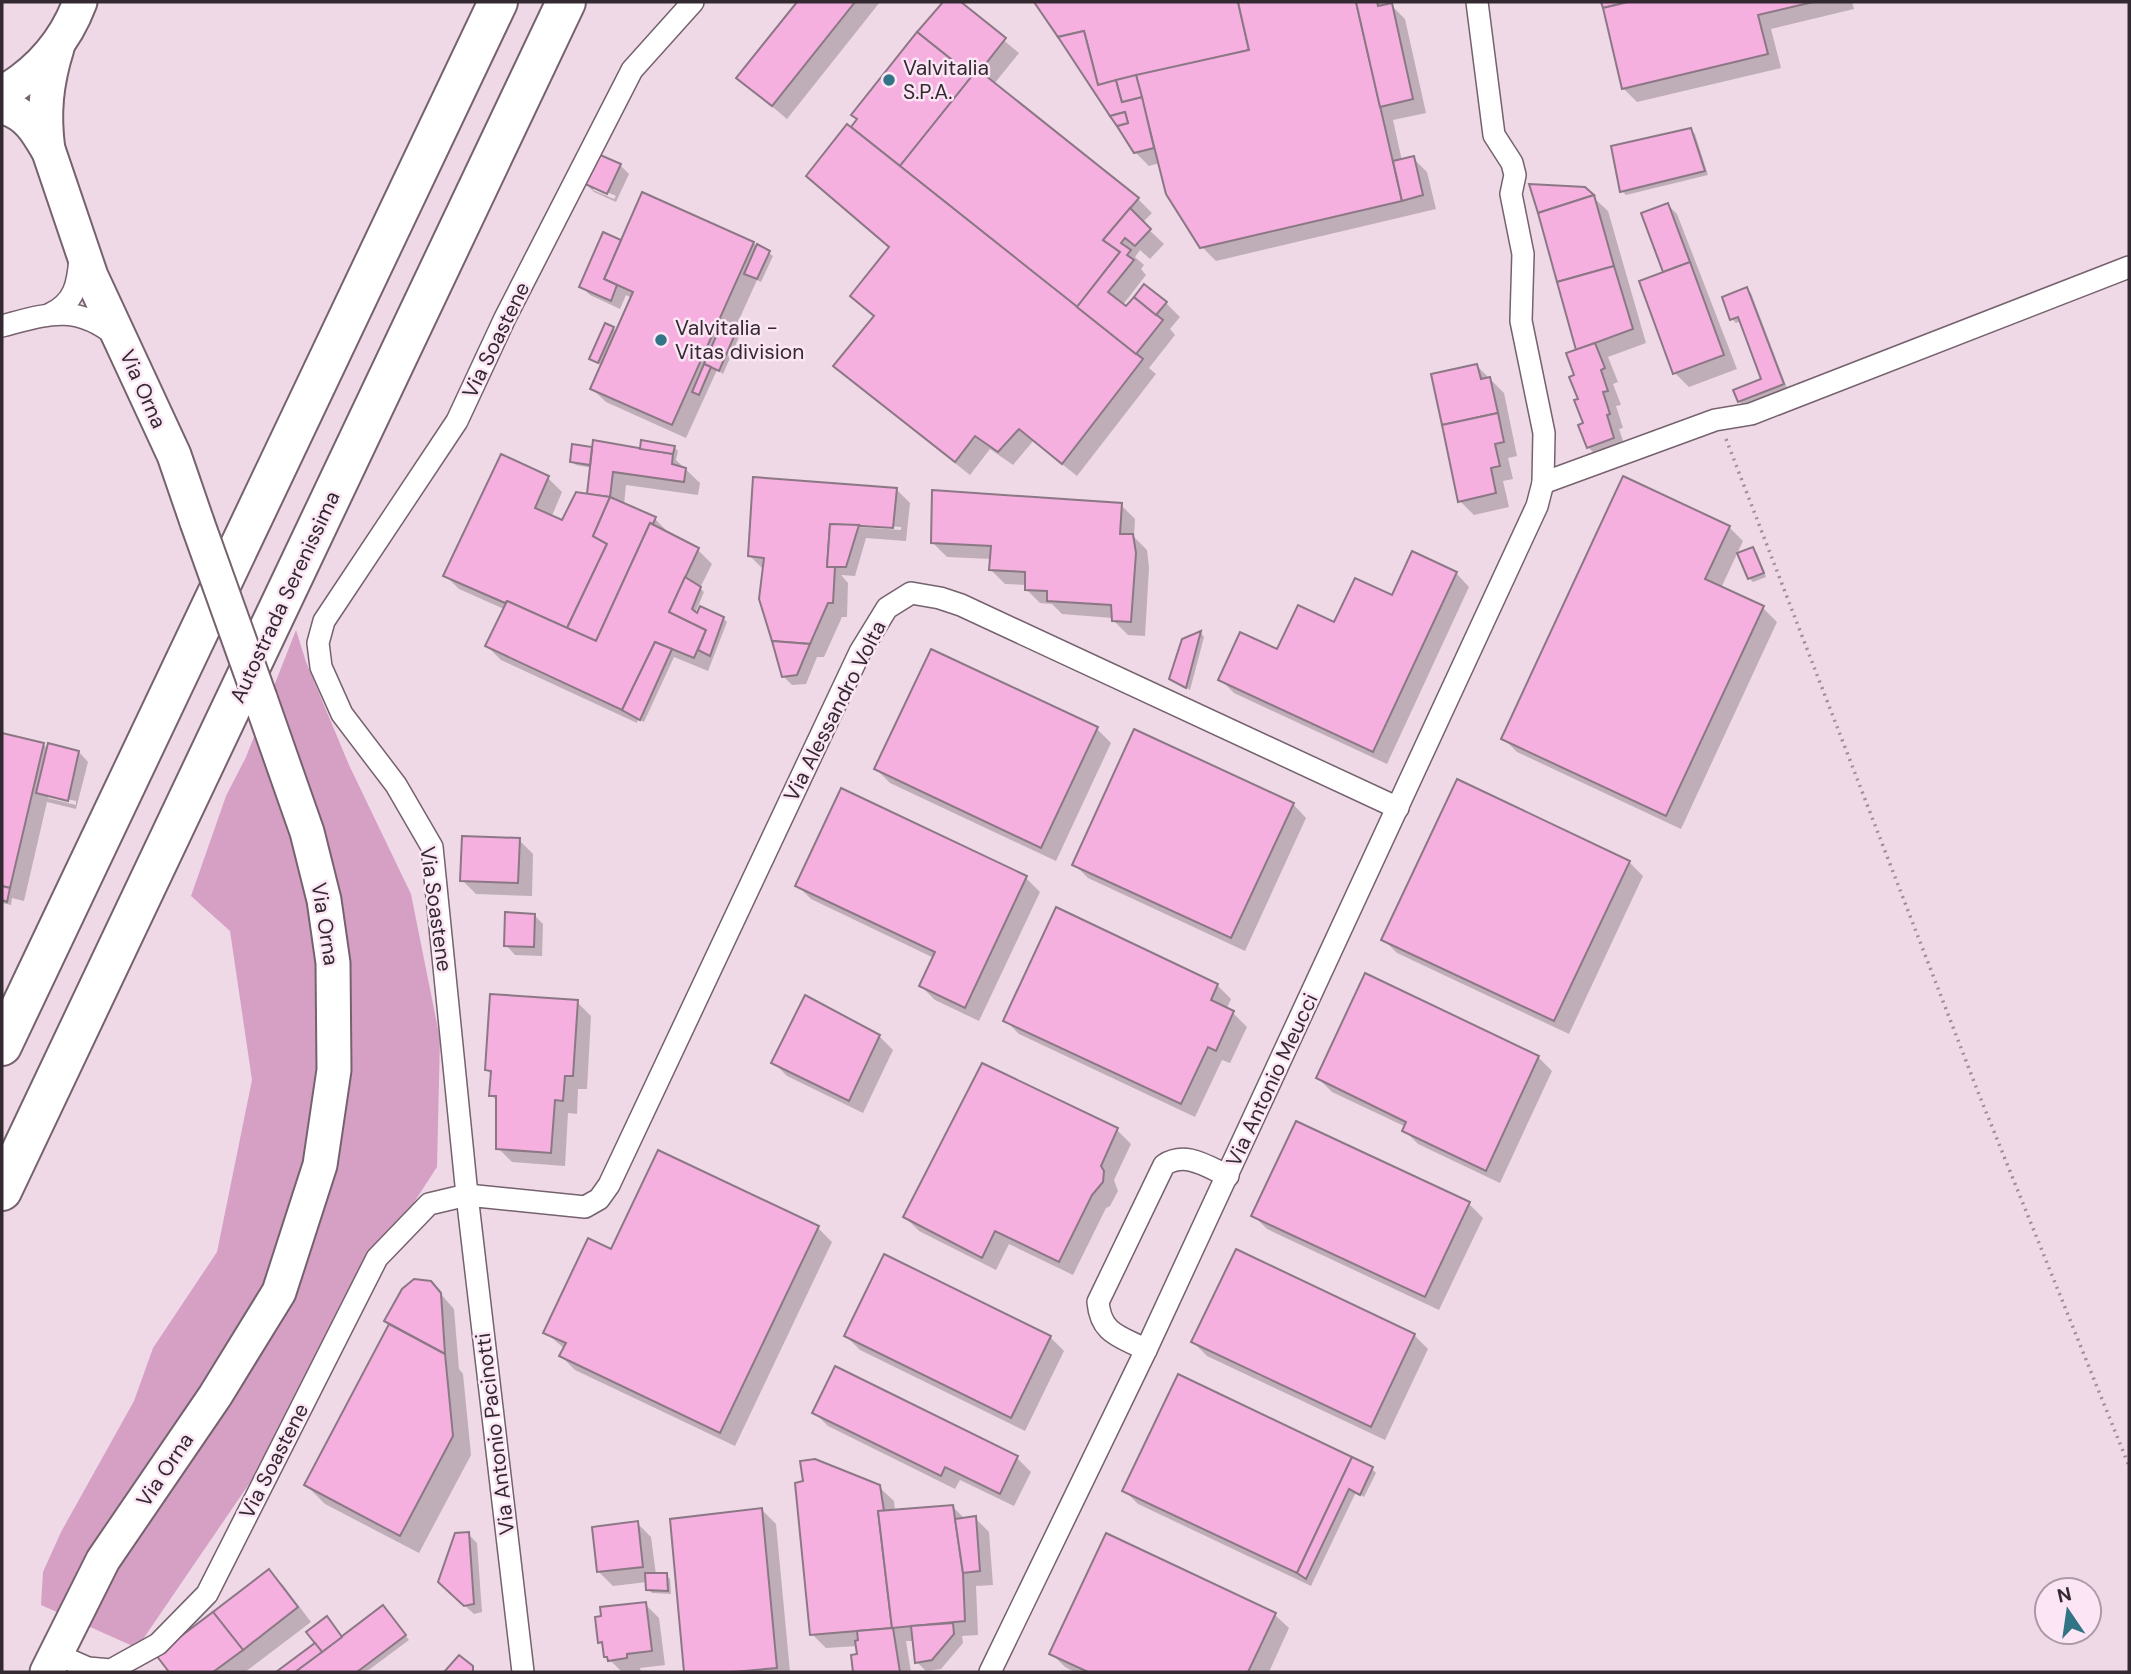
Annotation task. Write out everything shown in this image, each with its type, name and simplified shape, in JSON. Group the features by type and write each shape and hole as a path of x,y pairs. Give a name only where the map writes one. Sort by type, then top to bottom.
{"highway":[{"path":"2,1046 498,2"},
{"name":"Autostrada Serenissima","path":"2,1191 566,2"}],"main road":[{"path":"2,93 41,65 59,44 80,2"},
{"name":"Via Orna","path":"49,152 45,120 46,92 50,69 59,44"},
{"name":"Via Orna","path":"2,107 23,115 49,152 91,276 174,455 307,832 324,900 333,963 334,1070 320,1165 279,1292 215,1396 103,1560 52,1663"}],"street":[{"name":"Via Soastene","path":"52,1663 111,1670 158,1644 207,1594 377,1258 429,1204 467,1195 432,847 396,785 342,714 321,667 318,643 324,621 457,421 505,318 632,70 693,2"},
{"name":"Via Antonio Meucci","path":"990,1672 1146,1350 1537,506 1543,483 1544,433 1521,321 1523,254 1511,194 1514,175 1511,163 1494,135 1477,2"},
{"path":"50,314 68,303 75,289 80,243"},
{"path":"1543,483 1715,420 1751,414 2129,267"},
{"path":"2,326 64,312 81,316 107,328 121,339"},
{"name":"Via Alessandro Volta","path":"467,1195 585,1206 599,1199 610,1185 860,652 887,608 911,593 961,605 1398,808"},
{"path":"1146,1350 1106,1329 1099,1316 1098,1302 1164,1165 1181,1157 1227,1175"},
{"name":"Via Antonio Pacinotti","path":"467,1195 523,1672"}],"path":[{"path":"1715,420 1725,437 1979,1092 2129,1466"}],"shaded area":[{"path":"296,630 306,662 349,765 411,894 440,1039 437,1167 330,1332 266,1459 137,1648 41,1605 43,1572 61,1532 134,1401 153,1348 217,1252 252,1080 230,931 191,896 226,796 246,757"}],"building":[{"path":"797,2 855,2 772,106 736,78"},
{"path":"943,2 961,2 1006,38 980,71 971,64 966,71 917,32"},
{"path":"1034,2 1238,2 1249,50 1098,85 1084,31 1058,37"},
{"path":"1238,2 1356,2 1402,201 1200,248 1166,194 1136,75 1249,50"},
{"path":"1356,2 1377,2 1378,6 1392,3 1413,99 1380,107"},
{"path":"1601,2 1628,2 1603,8"},
{"path":"1628,2 1813,2 1758,15 1768,54 1622,89 1603,8"},
{"path":"1084,31 1098,85 1116,80 1122,102 1142,97 1154,148 1134,153 1117,126 1128,123 1125,112 1110,116 1058,37"},
{"path":"917,32 972,76 900,166 851,127 857,119 851,115"},
{"path":"971,64 1139,198 1103,240 1120,252 1077,307 900,166 972,76 966,71"},
{"path":"1136,75 1142,97 1122,102 1116,80"},
{"path":"1125,112 1128,123 1117,126 1110,116"},
{"path":"847,124 1143,359 1062,464 1019,429 998,452 975,436 955,462 833,366 874,316 850,296 889,247 806,176"},
{"path":"1691,128 1705,171 1620,192 1611,146"},
{"path":"598,154 621,164 607,194 583,183"},
{"path":"1414,156 1423,195 1402,201 1393,161"},
{"path":"1529,184 1585,187 1594,195 1538,213"},
{"name":"Valvitalia - Vitas division","path":"642,192 754,242 672,425 590,389 633,292 604,279"},
{"path":"1594,195 1614,266 1557,282 1538,213"},
{"path":"1668,203 1690,262 1663,272 1641,213"},
{"path":"1130,208 1151,229 1135,246 1125,238 1121,243 1131,250 1127,255 1134,260 1108,292 1126,306 1134,297 1163,320 1136,354 1077,307 1120,252 1103,240"},
{"path":"603,232 621,240 604,279 617,285 611,301 579,287"},
{"path":"757,244 770,251 757,279 744,274"},
{"path":"1690,262 1724,355 1673,374 1639,281"},
{"path":"1614,266 1633,329 1576,350 1557,282"},
{"path":"1144,284 1167,302 1156,315 1134,297"},
{"path":"1747,287 1784,384 1738,402 1733,390 1761,379 1738,317 1730,320 1722,297"},
{"path":"605,323 614,327 598,363 589,359"},
{"path":"721,325 736,332 719,371 704,364"},
{"path":"1595,343 1605,368 1601,370 1608,391 1603,392 1614,438 1587,448 1578,425 1583,423 1574,400 1578,399 1569,377 1574,375 1566,353"},
{"path":"704,364 711,367 699,395 692,392"},
{"path":"1477,364 1481,379 1490,377 1498,413 1442,425 1431,374"},
{"path":"1498,413 1504,442 1495,444 1500,466 1491,468 1496,493 1458,502 1442,425"},
{"path":"593,440 673,454 672,464 686,468 684,482 613,472 610,497 587,494"},
{"path":"641,440 675,446 673,454 640,449"},
{"path":"572,444 592,447 590,465 570,462"},
{"path":"501,454 549,476 535,508 562,520 576,492 610,497 593,536 607,544 567,628 443,576"},
{"path":"1623,476 1730,526 1705,579 1764,606 1666,816 1501,739"},
{"path":"753,477 897,488 893,528 830,524 827,567 835,567 833,603 828,603 810,644 772,641 759,599 764,558 748,556"},
{"path":"932,490 1122,503 1120,534 1133,534 1136,553 1131,622 1112,621 1111,605 1047,601 1047,591 1025,590 1025,572 989,570 991,546 931,543"},
{"path":"610,497 656,517 653,524 650,523 596,641 567,628 607,544 593,536"},
{"path":"650,523 699,548 669,612 706,630 694,658 655,642 622,710 485,646 507,601 596,641"},
{"path":"830,524 859,525 846,567 827,567"},
{"path":"1753,547 1764,573 1748,579 1737,553"},
{"path":"1412,551 1457,572 1373,752 1218,680 1240,632 1277,649 1298,605 1334,622 1355,578 1392,595"},
{"path":"685,577 701,587 692,609 697,613 700,606 724,617 710,656 698,650 706,630 669,612"},
{"path":"1201,631 1186,688 1169,679 1182,639"},
{"path":"772,641 810,644 797,675 782,677"},
{"path":"655,642 672,649 640,720 622,710"},
{"path":"931,649 1098,727 1041,848 874,769"},
{"path":"1134,729 1294,803 1231,938 1072,865"},
{"path":"2,733 44,743 10,888 2,886"},
{"path":"48,743 79,751 68,801 36,793"},
{"path":"1457,779 1630,861 1554,1021 1381,940"},
{"path":"841,788 1027,876 965,1008 919,986 935,952 795,886"},
{"path":"462,836 520,838 518,883 460,881"},
{"path":"2,886 10,888 7,902 2,900"},
{"path":"1056,907 1218,984 1211,1000 1234,1011 1216,1051 1208,1047 1181,1104 1003,1021"},
{"path":"505,912 535,914 534,947 504,946"},
{"path":"1365,973 1539,1056 1486,1171 1402,1131 1406,1122 1316,1078"},
{"path":"490,994 578,1000 573,1076 565,1076 563,1101 555,1100 551,1153 496,1149 496,1096 489,1096 491,1071 485,1070"},
{"path":"805,995 880,1035 849,1101 771,1063"},
{"path":"982,1063 1118,1128 1101,1166 1104,1171 1103,1182 1092,1195 1059,1262 995,1231 982,1258 903,1217"},
{"path":"1296,1121 1470,1202 1425,1297 1251,1216"},
{"path":"658,1150 819,1226 720,1433 559,1356 566,1343 543,1333 588,1238 611,1249"},
{"path":"1236,1249 1415,1334 1371,1427 1191,1342"},
{"path":"884,1254 1051,1336 1011,1418 844,1336"},
{"path":"414,1279 431,1281 441,1293 445,1354 384,1321 402,1289"},
{"path":"389,1324 445,1354 453,1436 400,1536 304,1485"},
{"path":"835,1366 1018,1456 1000,1494 945,1467 941,1476 812,1413"},
{"path":"1178,1374 1352,1457 1297,1573 1122,1491"},
{"path":"1352,1457 1373,1467 1360,1495 1349,1489 1306,1579 1297,1573"},
{"path":"815,1459 880,1485 884,1511 878,1511 892,1628 810,1635 795,1483 803,1481 800,1461"},
{"path":"953,1505 963,1573 965,1621 892,1628 878,1511"},
{"path":"762,1508 777,1668 733,1672 684,1672 670,1519"},
{"path":"976,1516 980,1571 963,1573 955,1519"},
{"path":"638,1521 643,1567 597,1572 592,1527"},
{"path":"469,1532 474,1604 464,1606 438,1582 455,1533"},
{"path":"1106,1533 1276,1613 1248,1672 1088,1672 1049,1654"},
{"path":"269,1569 298,1607 243,1650 213,1612"},
{"path":"645,1573 667,1573 668,1591 646,1590"},
{"path":"646,1602 652,1651 627,1654 627,1658 608,1661 607,1657 604,1657 602,1642 598,1643 595,1617 601,1616 600,1607"},
{"path":"383,1605 406,1635 357,1672 295,1672"},
{"path":"213,1612 243,1650 213,1672 169,1672 156,1655"},
{"path":"327,1616 342,1637 322,1652 306,1632"},
{"path":"953,1623 954,1634 932,1660 915,1663 911,1626"},
{"path":"893,1628 900,1672 853,1672 851,1655 857,1654 857,1631"},
{"path":"315,1643 322,1652 295,1672 276,1672"},
{"path":"459,1655 473,1666 473,1672 444,1672"}],"place":[{"name":"Valvitalia S.P.A.","path":"889,80"},
{"name":"Valvitalia - Vitas division","path":"661,340"}]}
